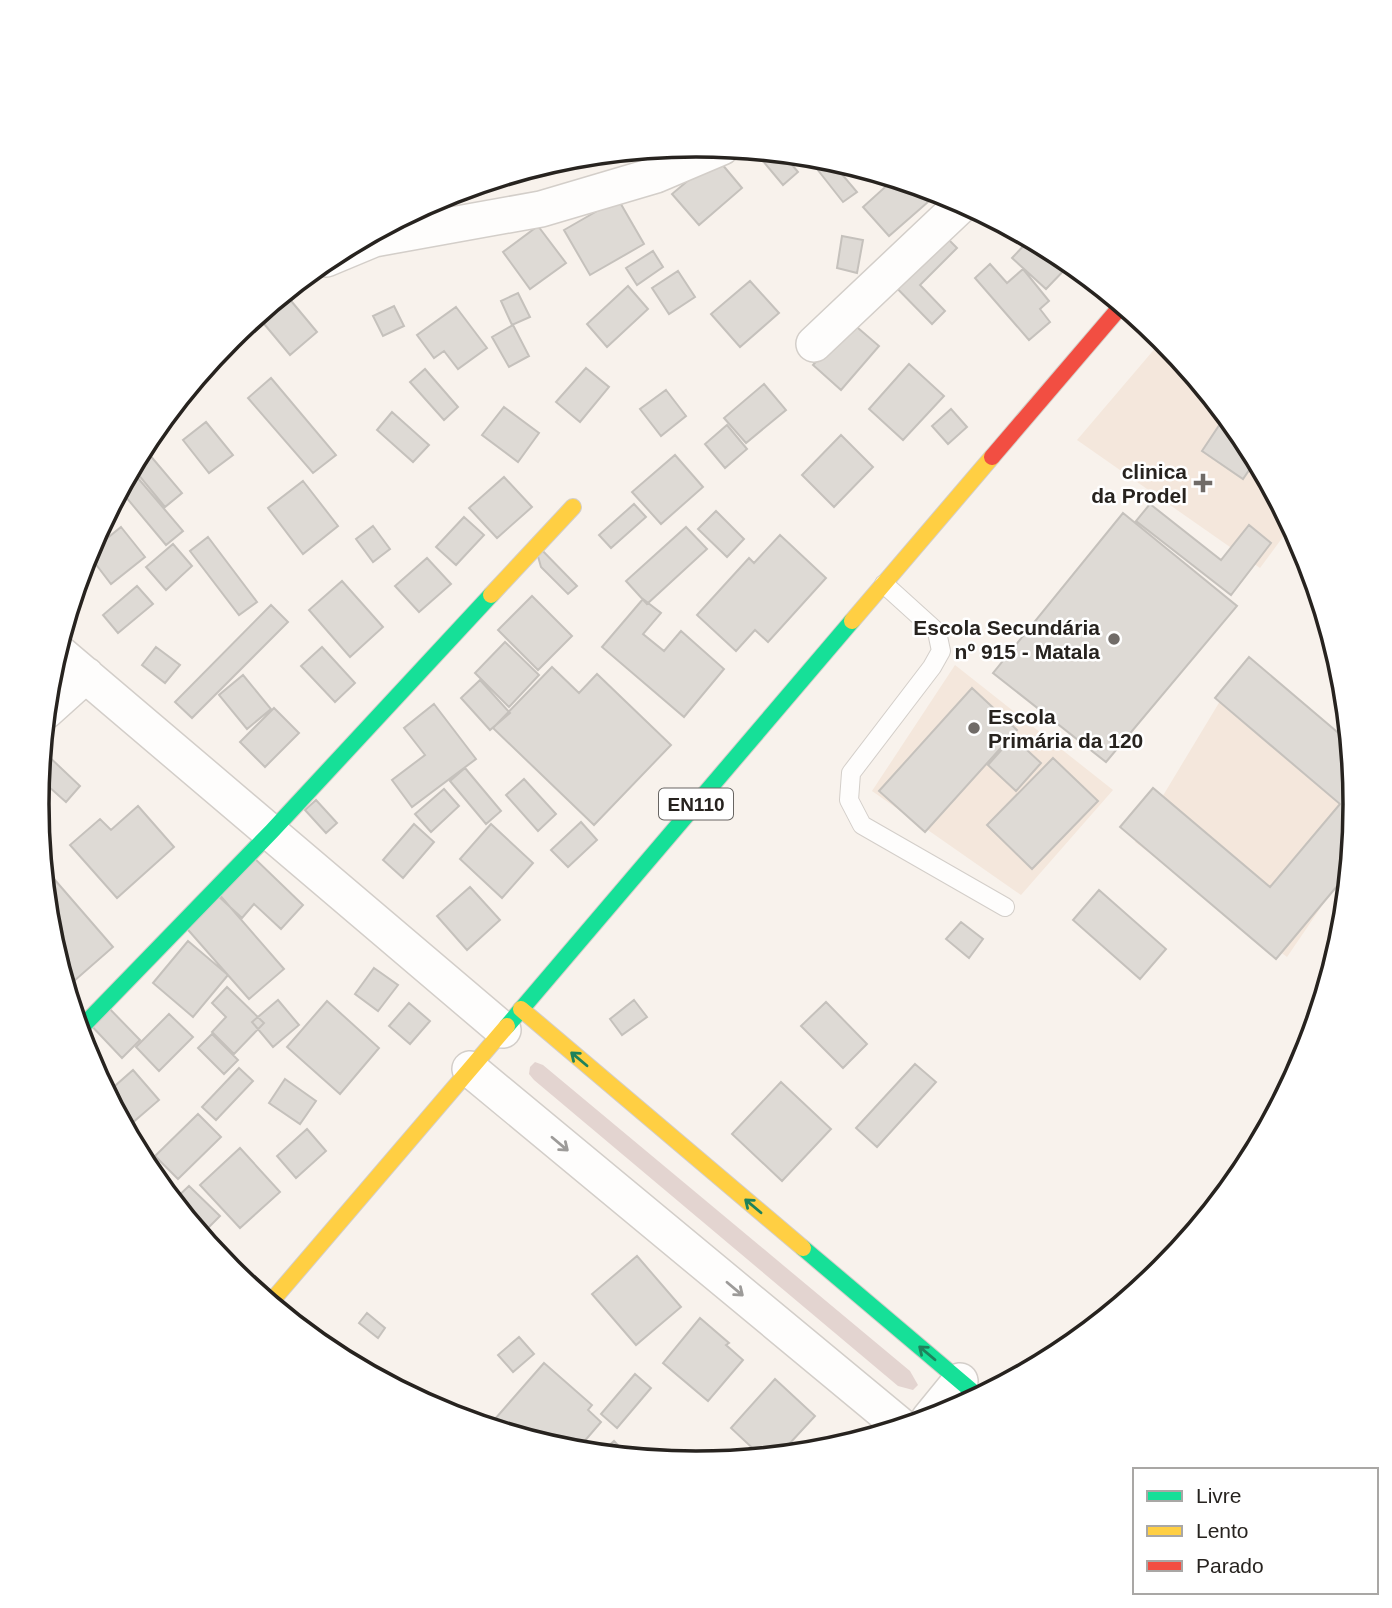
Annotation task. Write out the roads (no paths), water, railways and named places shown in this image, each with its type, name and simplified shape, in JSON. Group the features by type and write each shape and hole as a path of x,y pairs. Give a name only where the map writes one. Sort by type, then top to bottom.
{"street":[{"path":"386,237 541,209 656,174 697,157"},
{"path":"814,344 955,211"},
{"name":"EN110","path":"276,1296 1116,312"},
{"path":"87,1022 272,831 573,507"},
{"path":"66,658 272,831 512,1020 970,1389"},
{"path":"58,700 86,675"},
{"path":"470,1069 893,1420"}],"lane":[{"path":"884,584 937,632 941,651 932,667 851,773 849,800 862,825 1005,907"}],"place":[{"name":"clinica da Prodel","path":"1203,483"},
{"name":"Escola Secundária nº 915 - Matala","path":"1114,639"},
{"name":"Escola Primária da 120","path":"974,728"}]}
